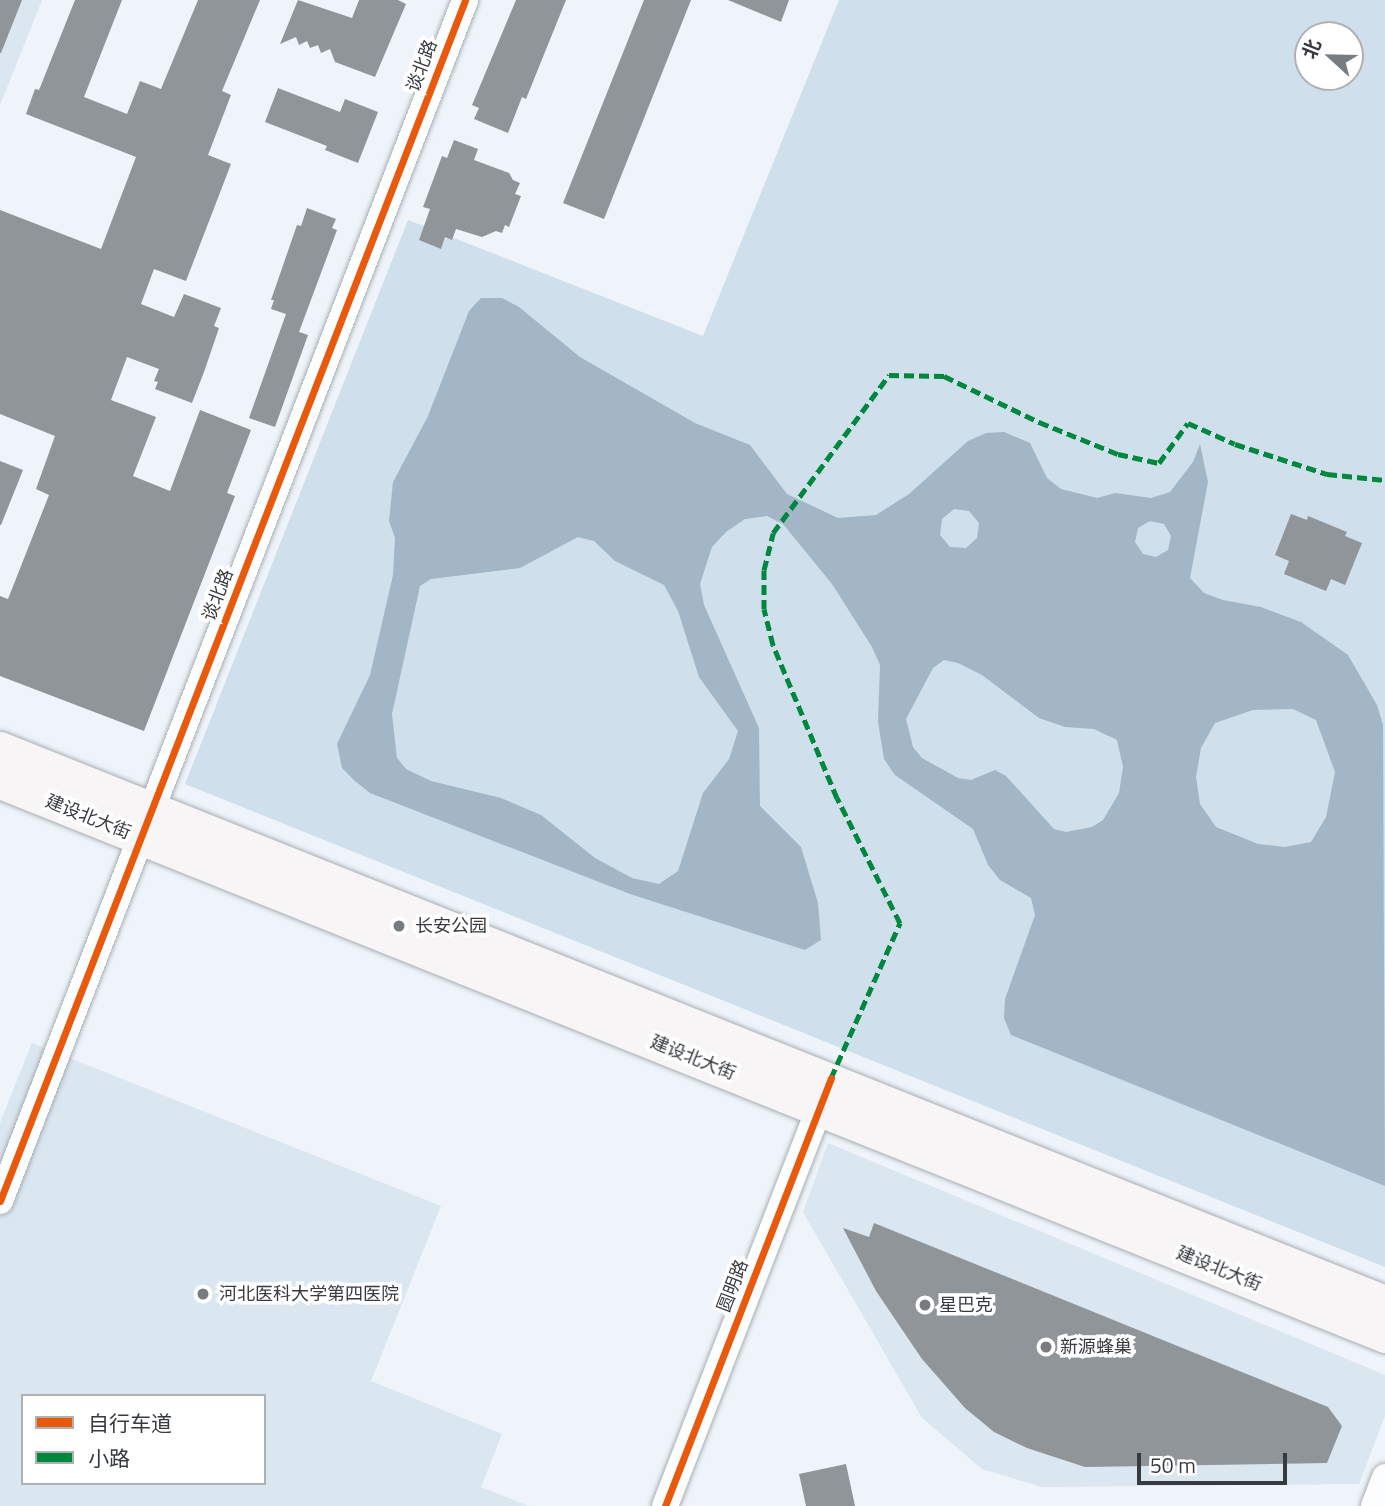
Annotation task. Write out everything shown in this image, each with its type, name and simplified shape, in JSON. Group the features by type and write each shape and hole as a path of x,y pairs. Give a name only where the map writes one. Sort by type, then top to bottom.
{"main road":[{"name":"建设北大街","path":"0,748 146,823 825,1093 1385,1302"},
{"name":"建设北大街","path":"0,782 146,823"},
{"name":"建设北大街","path":"825,1093 1385,1336"}],"street":[{"name":"谈北路","path":"0,1202 465,0"},
{"name":"圆明路","path":"665,1506 825,1093"},
{"path":"1374,1506 1385,1477"}],"shaded area":[{"path":"0,0 42,0 0,105"},
{"name":"长安公园","path":"839,0 1385,0 1385,1267 185,784 408,220 703,336"},
{"path":"481,298 502,298 519,307 580,357 695,423 750,445 787,494 838,518 876,515 909,494 968,441 986,433 1004,432 1030,443 1047,478 1061,489 1097,498 1115,493 1151,498 1170,492 1193,462 1200,444 1208,482 1190,578 1204,593 1223,600 1261,607 1301,622 1348,655 1377,705 1383,725 1385,1186 1011,1035 1004,1018 1005,999 1035,915 1031,898 1000,880 988,865 973,829 895,775 884,759 878,722 880,665 872,647 832,584 783,524 767,516 745,519 726,532 712,547 700,584 704,605 759,728 760,806 801,847 818,903 821,940 805,950 630,894 370,793 355,781 342,768 337,744 370,675 393,575 395,538 389,521 393,482 428,416 469,311","holes":["954,509 969,511 979,523 977,538 966,548 950,547 940,535 942,519","1150,521 1164,524 1171,536 1168,550 1156,557 1143,554 1135,542 1138,528","578,537 594,541 615,561 664,585 678,611 699,677 738,731 729,759 703,793 678,871 659,884 632,878 595,858 541,815 501,798 431,781 406,769 397,758 392,714 420,586 431,579 520,568","944,660 958,663 982,675 1039,718 1065,727 1094,729 1117,740 1123,767 1119,793 1103,820 1092,827 1066,832 1054,829 1006,776 995,770 971,780 958,778 922,758 913,747 906,719 933,668","1293,709 1316,720 1335,772 1326,817 1311,842 1285,847 1258,844 1216,827 1200,804 1196,777 1201,748 1215,723 1253,710"]},
{"name":"河北医科大学第四医院","path":"32,1043 441,1206 371,1381 502,1434 481,1487 529,1506 0,1506 0,1123"},
{"name":"新源蜂巢","path":"828,1143 1385,1375 1385,1416 1359,1484 1042,1487 982,1469 922,1418 803,1212"}],"building":[{"path":"0,0 22,0 1,53 0,53"},
{"path":"75,0 122,0 84,97 127,114 140,81 161,89 198,0 260,0 222,91 231,95 208,155 231,164 186,281 154,269 141,304 174,317 184,294 221,308 214,326 219,328 204,372 192,403 155,389 158,382 154,381 159,369 127,357 111,400 156,417 133,476 170,491 200,410 251,430 227,493 235,496 144,731 0,676 0,596 8,599 49,495 36,489 55,436 0,414 0,210 101,249 136,157 26,114 35,89 39,90"},
{"path":"298,0 352,18 359,0 398,0 406,4 375,77 335,62 330,49 321,53 318,45 310,48 307,41 299,45 296,37 280,44"},
{"path":"516,0 566,0 526,99 522,97 508,133 474,119 479,108 472,105"},
{"path":"644,0 691,0 604,219 563,203"},
{"path":"728,0 789,0 781,22"},
{"path":"278,88 340,112 345,99 378,112 358,163 325,150 327,146 265,122"},
{"path":"454,140 478,149 474,160 509,173 513,180 520,183 515,194 521,196 509,227 505,225 502,233 496,231 482,237 456,229 452,240 445,237 441,249 419,240 430,209 423,207 442,156 447,158"},
{"path":"307,208 336,219 332,228 337,230 299,332 308,335 275,427 249,418 286,314 271,309 274,300 271,300 297,225 301,226"},
{"path":"0,461 23,470 1,525 0,525"},
{"path":"1291,514 1307,520 1308,516 1347,532 1345,536 1362,543 1345,585 1331,579 1326,591 1284,574 1289,561 1275,555"},
{"name":"新源蜂巢","path":"874,1223 1328,1407 1342,1426 1327,1463 1085,1467 1027,1448 994,1432 965,1408 922,1359 876,1291 843,1228 869,1237"},
{"path":"846,1464 855,1506 806,1506 799,1474"}],"marked path":[{"path":"831,1078 900,923 837,798 773,645 764,609 764,570 773,533 889,375 944,376 1039,422 1118,454 1159,463 1188,423 1235,444 1327,474 1385,480"}],"cycle path":[{"path":"0,1201 465,0"},
{"path":"665,1506 831,1078"}],"place":[{"name":"长安公园","path":"399,926"},
{"name":"河北医科大学第四医院","path":"203,1294"},
{"name":"星巴克","path":"925,1305"},
{"name":"新源蜂巢","path":"1046,1347"}]}
